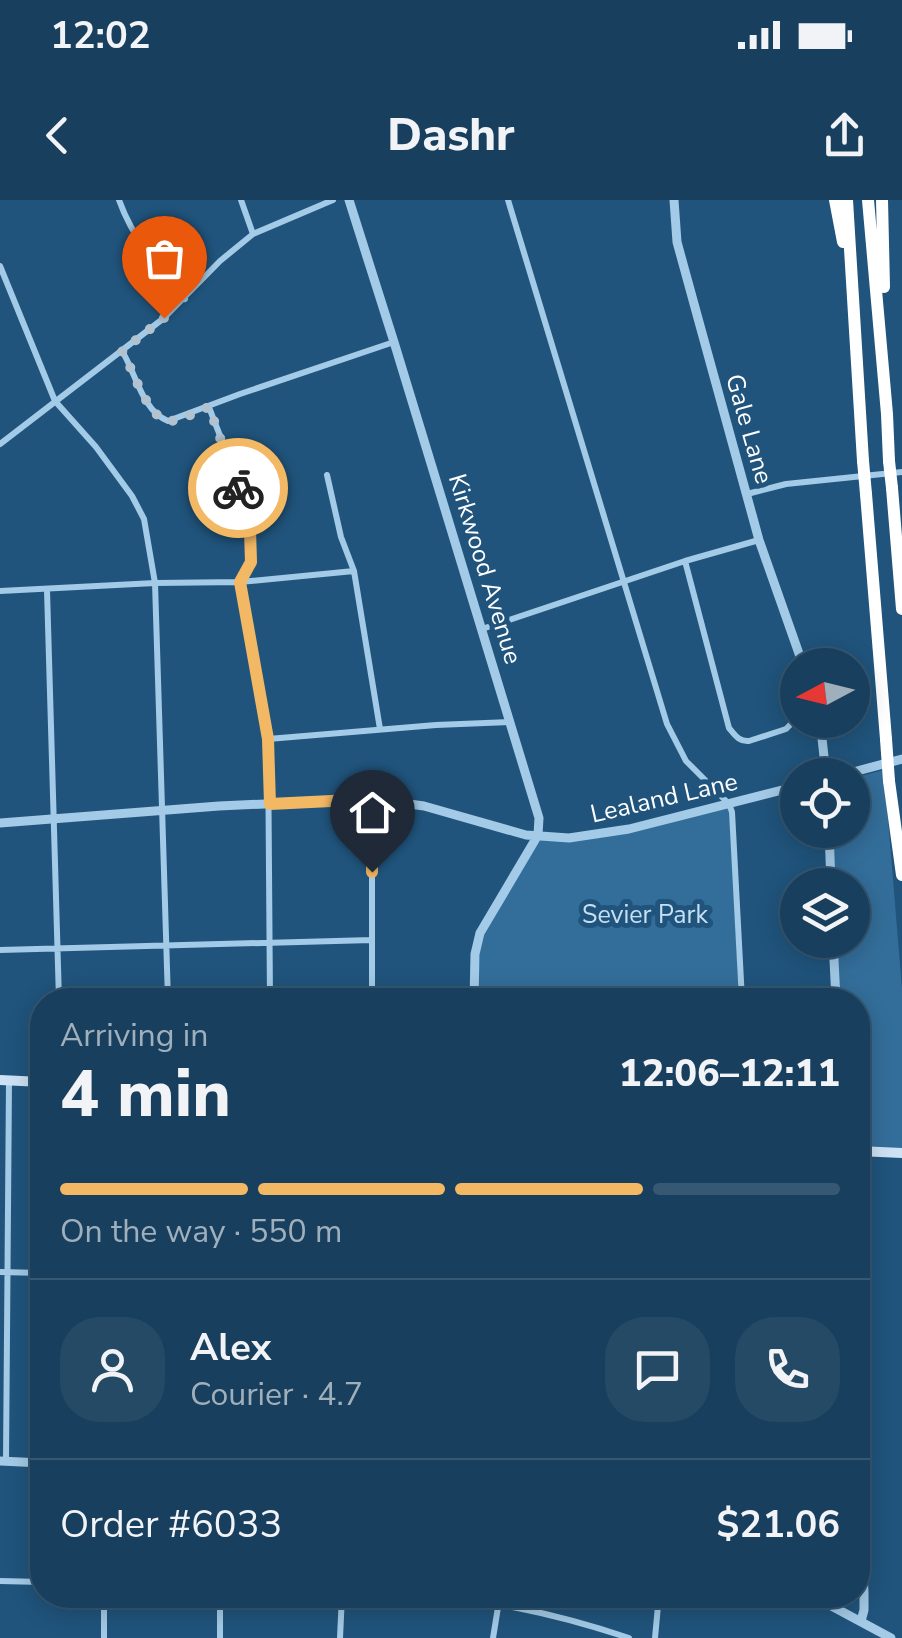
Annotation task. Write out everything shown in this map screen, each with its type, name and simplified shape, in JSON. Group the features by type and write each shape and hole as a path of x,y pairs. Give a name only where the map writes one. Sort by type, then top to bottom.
{"highway":[{"path":"835,200 856,334"},
{"path":"847,200 864,477 889,780 902,875"},
{"path":"868,200 888,414"},
{"path":"882,200 889,461 902,609"}],"main road":[{"path":"5,1080 30,1081"},
{"path":"870,1152 902,1153"}],"street":[{"path":"119,200 148,256 185,298"},
{"path":"241,200 253,234"},
{"path":"0,444 122,351 253,234 333,200"},
{"name":"Kirkwood Avenue","path":"349,200 540,818 538,835"},
{"path":"508,200 668,724 680,752 732,812 741,988"},
{"name":"Gale Lane","path":"674,200 677,242 759,540 797,648"},
{"path":"0,266 55,401 132,496 144,520 155,584 168,988"},
{"path":"122,351 149,406 157,416 172,421 394,342"},
{"path":"209,407 250,530 251,562 240,582 268,739 270,988"},
{"path":"747,494 786,484 902,472"},
{"path":"327,475 341,538 354,571 380,730"},
{"path":"482,629 759,540"},
{"path":"685,561 729,728 744,742 780,732"},
{"path":"0,592 240,582 354,571"},
{"path":"47,590 59,988"},
{"path":"268,739 510,722"},
{"path":"870,768 902,759"},
{"name":"Lealand Lane","path":"0,823 372,799 424,806 526,834 569,838 596,836 780,791"},
{"path":"372,799 372,988"},
{"path":"474,988 480,933 538,835"},
{"path":"0,950 372,940"},
{"path":"834,958 835,988"},
{"path":"5,1080 3,1461 30,1462"},
{"path":"4,1272 30,1273"},
{"path":"0,1581 30,1582"},
{"path":"104,1608 104,1638"},
{"path":"220,1608 220,1638"},
{"path":"340,1638 341,1608"},
{"path":"494,1638 498,1608"},
{"path":"530,1608 629,1638"},
{"path":"655,1638 658,1608"},
{"path":"835,1608 891,1638"},
{"path":"861,1622 864,1608"}],"green space":[{"path":"884,770 902,989 902,1149 870,1147 870,988 839,988 838,958 870,958 870,868 833,868 833,848 870,848 870,774"},
{"name":"Sevier Park","path":"730,806 738,988 478,988 480,944 491,918 541,839 589,838 660,825"}],"way so far":[{"path":"164,318 122,351 157,416 172,421 209,407 238,488"}],"route":[{"path":"238,488 250,530 251,562 240,582 268,739 270,804 372,799 372,872"}]}
